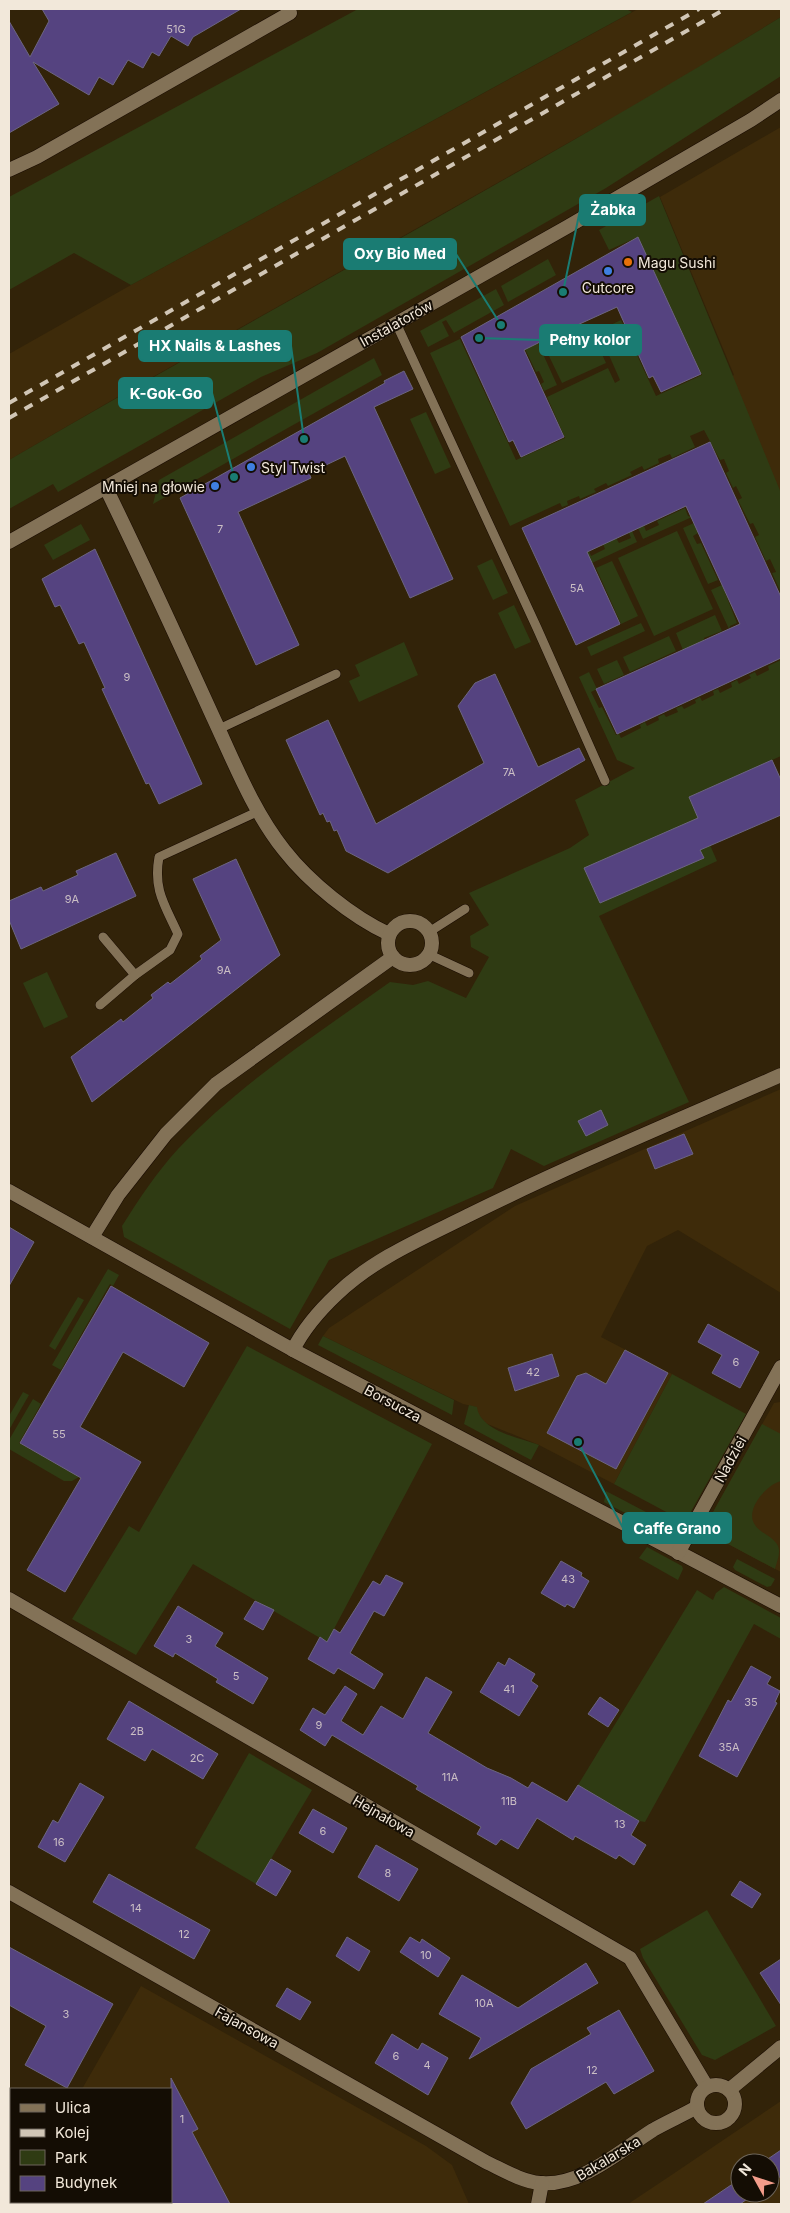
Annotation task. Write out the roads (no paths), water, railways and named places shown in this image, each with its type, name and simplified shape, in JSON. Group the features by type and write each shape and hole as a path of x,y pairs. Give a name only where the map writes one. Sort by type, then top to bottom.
{"street":[{"path":"9,170 45,152 291,10"},
{"name":"Instalatorów","path":"9,542 659,174 781,100"},
{"path":"106,488 259,812 282,849 306,876 368,923 389,934"},
{"path":"412,921 418,923 429,932 432,943 428,954 421,962 412,965 401,964 393,958 388,947 389,934 398,924 412,921"},
{"path":"92,1237 118,1195 166,1134 216,1084 393,958"},
{"path":"292,1350 299,1338 337,1293 374,1265 514,1193 781,1075"},
{"name":"Borsucza","path":"9,1190 292,1350 781,1606"},
{"name":"Nadziei","path":"678,1553 781,1366"},
{"name":"Hejnałowa","path":"9,1599 630,1958 707,2087"},
{"name":"Fajansowa","path":"9,1892 486,2162"},
{"path":"729,2090 781,2047"},
{"path":"714,2085 722,2086 729,2090 734,2096 735,2103 731,2116 725,2121 712,2122 705,2120 698,2107 701,2092 707,2087 714,2085"},
{"name":"Bakalarska","path":"486,2162 533,2182 561,2183 577,2178 655,2129 698,2107"},
{"path":"538,2204 542,2183"}],"lane":[{"path":"396,323 529,610 605,781"},
{"path":"219,729 336,674"},
{"path":"100,1005 135,975 170,950 178,934 158,890 156,873 159,857 259,812"},
{"path":"429,932 465,909"},
{"path":"103,937 135,975"},
{"path":"428,954 469,973"}],"railway":[{"path":"9,403 699,9"},
{"path":"9,418 725,9"}],"place":[{"name":"Magu Sushi","path":"628,262"},
{"name":"Cutcore","path":"608,271"},
{"name":"Żabka","path":"563,292"},
{"name":"Oxy Bio Med","path":"501,325"},
{"name":"Pełny kolor","path":"479,338"},
{"name":"HX Nails & Lashes","path":"304,439"},
{"name":"Styl Twist","path":"251,467"},
{"name":"K-Gok-Go","path":"234,477"},
{"name":"Mniej na głowie","path":"215,486"},
{"name":"Caffe Grano","path":"578,1442"}]}
